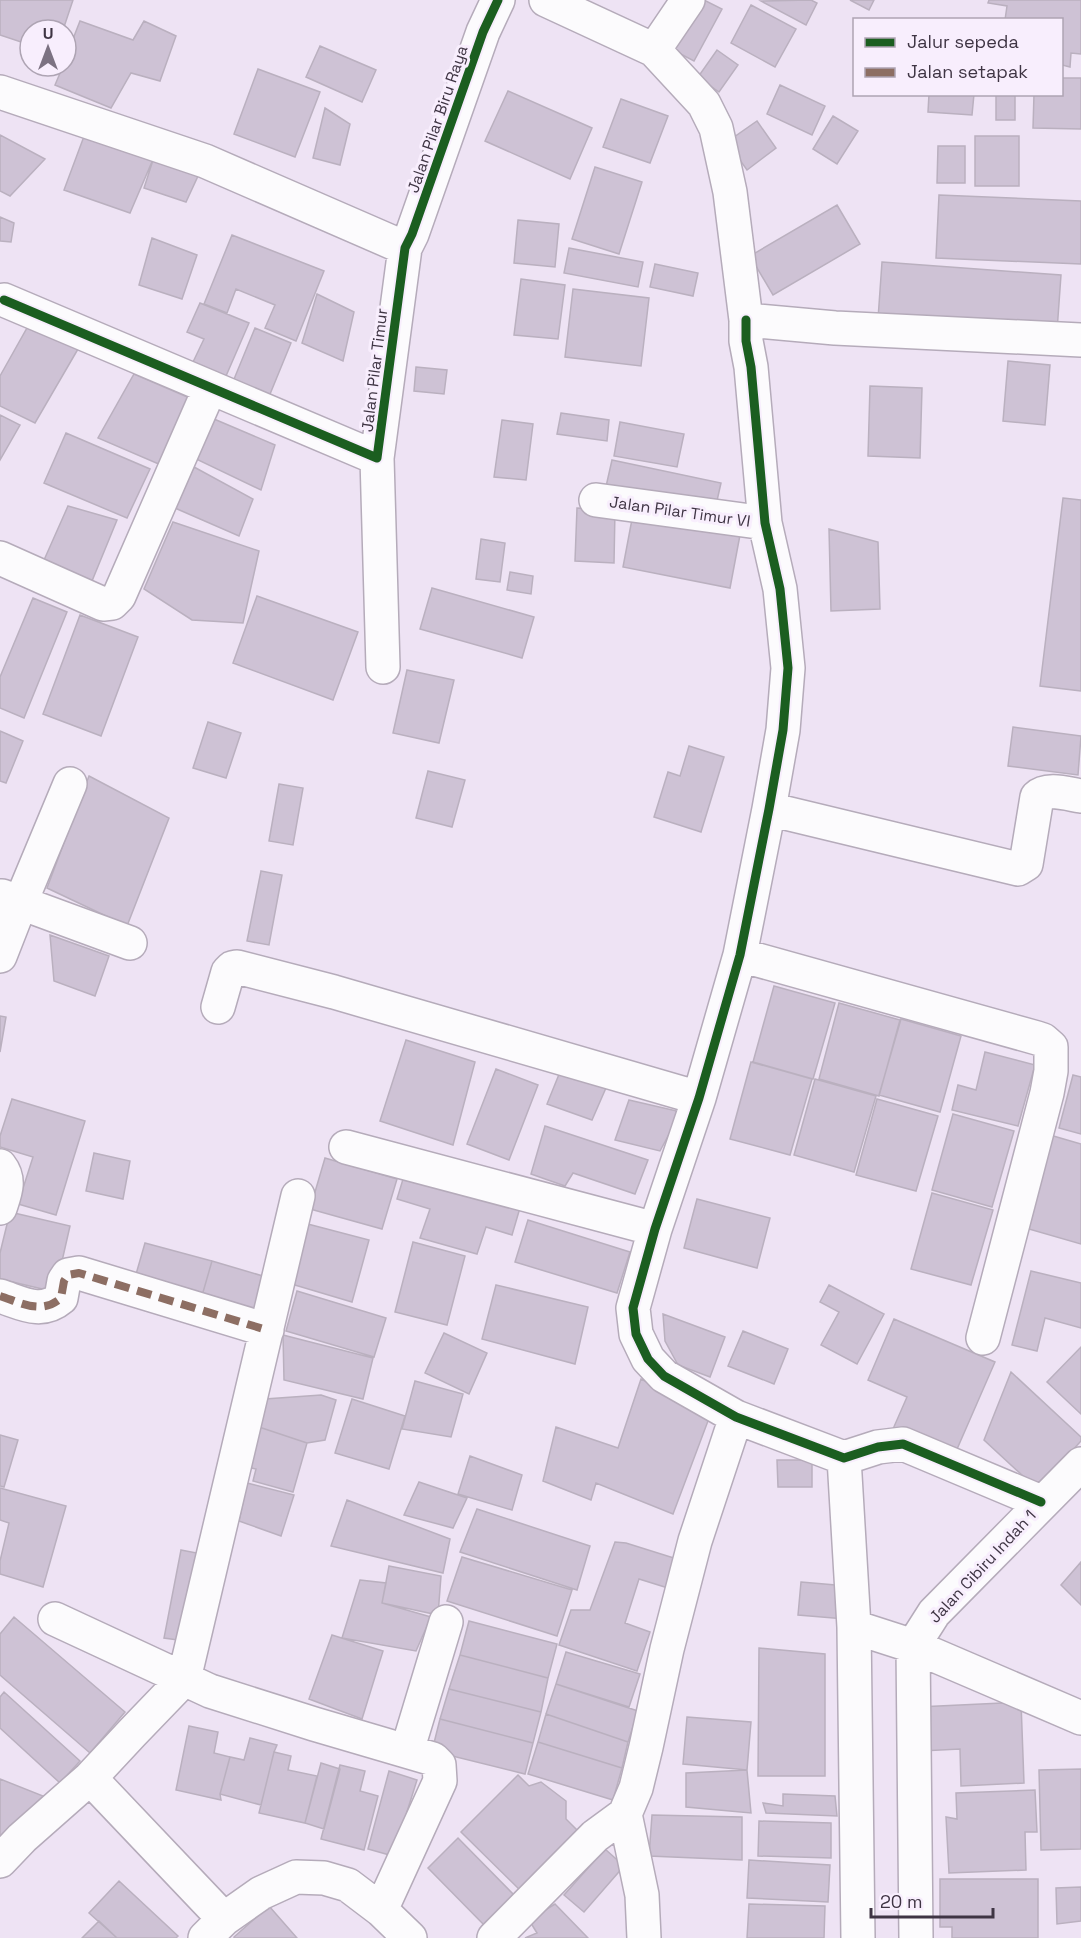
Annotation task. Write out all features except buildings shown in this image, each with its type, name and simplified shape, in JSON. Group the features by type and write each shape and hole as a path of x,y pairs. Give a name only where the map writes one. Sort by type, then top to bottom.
{"street":[{"name":"Jalan Pilar Biru Raya","path":"405,248 412,234 483,32 498,0"},
{"path":"546,0 654,50 704,104 716,128 730,192 746,320 746,341 751,367 765,523 780,589 788,668 783,730 770,809 740,955 699,1098 655,1229 633,1308 636,1334 648,1359 664,1376 736,1417 844,1458 878,1447 903,1444 1041,1502"},
{"path":"654,50 688,0"},
{"path":"0,92 205,162 405,248"},
{"name":"Jalan Pilar Timur","path":"383,667 377,458 405,248"},
{"name":"Jalan Pilar Timur","path":"4,300 377,458"},
{"path":"746,320 835,328 1081,340"},
{"path":"0,558 103,604 112,603 119,596 210,388"},
{"name":"Jalan Pilar Timur VI","path":"596,500 765,523"},
{"path":"0,956 10,900 70,784"},
{"path":"770,809 1018,869 1026,864 1037,797 1041,792 1081,796"},
{"path":"10,900 129,943"},
{"path":"740,955 1037,1038 1051,1047 1051,1071 1047,1094 983,1338"},
{"path":"218,1007 228,972 237,967 334,992 699,1098"},
{"path":"345,1147 655,1229"},
{"path":"0,1166 6,1174 6,1187 0,1208"},
{"path":"0,1861 22,1838 90,1778 184,1679 298,1196"},
{"path":"0,1296 32,1306 49,1306 61,1298 64,1281 68,1275 79,1273 267,1330"},
{"path":"644,1938 642,1896 626,1814 636,1788 667,1649 695,1541 736,1417"},
{"path":"844,1458 854,1627 858,1938"},
{"name":"Jalan Cibiru Indah 1","path":"913,1646 934,1613 1081,1464"},
{"path":"55,1619 210,1691 433,1759 439,1765 440,1781 381,1910"},
{"path":"407,1751 446,1622"},
{"path":"854,1627 913,1646 1081,1718"},
{"path":"913,1646 916,1938"},
{"path":"90,1778 214,1929 261,1893 296,1877 324,1878 348,1885 381,1910 410,1938"},
{"path":"494,1938 595,1836 626,1814"}],"marked path":[{"path":"0,1296 31,1306 46,1306 61,1298 64,1281 68,1275 79,1273 267,1330"}],"cycle path":[{"path":"4,300 377,458 405,248 412,234 483,32 498,0"},
{"path":"746,320 746,341 751,367 765,523 780,589 788,668 783,730 740,955 699,1098 655,1229 633,1308 636,1334 648,1359 664,1376 736,1417 844,1458 878,1447 903,1444 1041,1502"}]}
